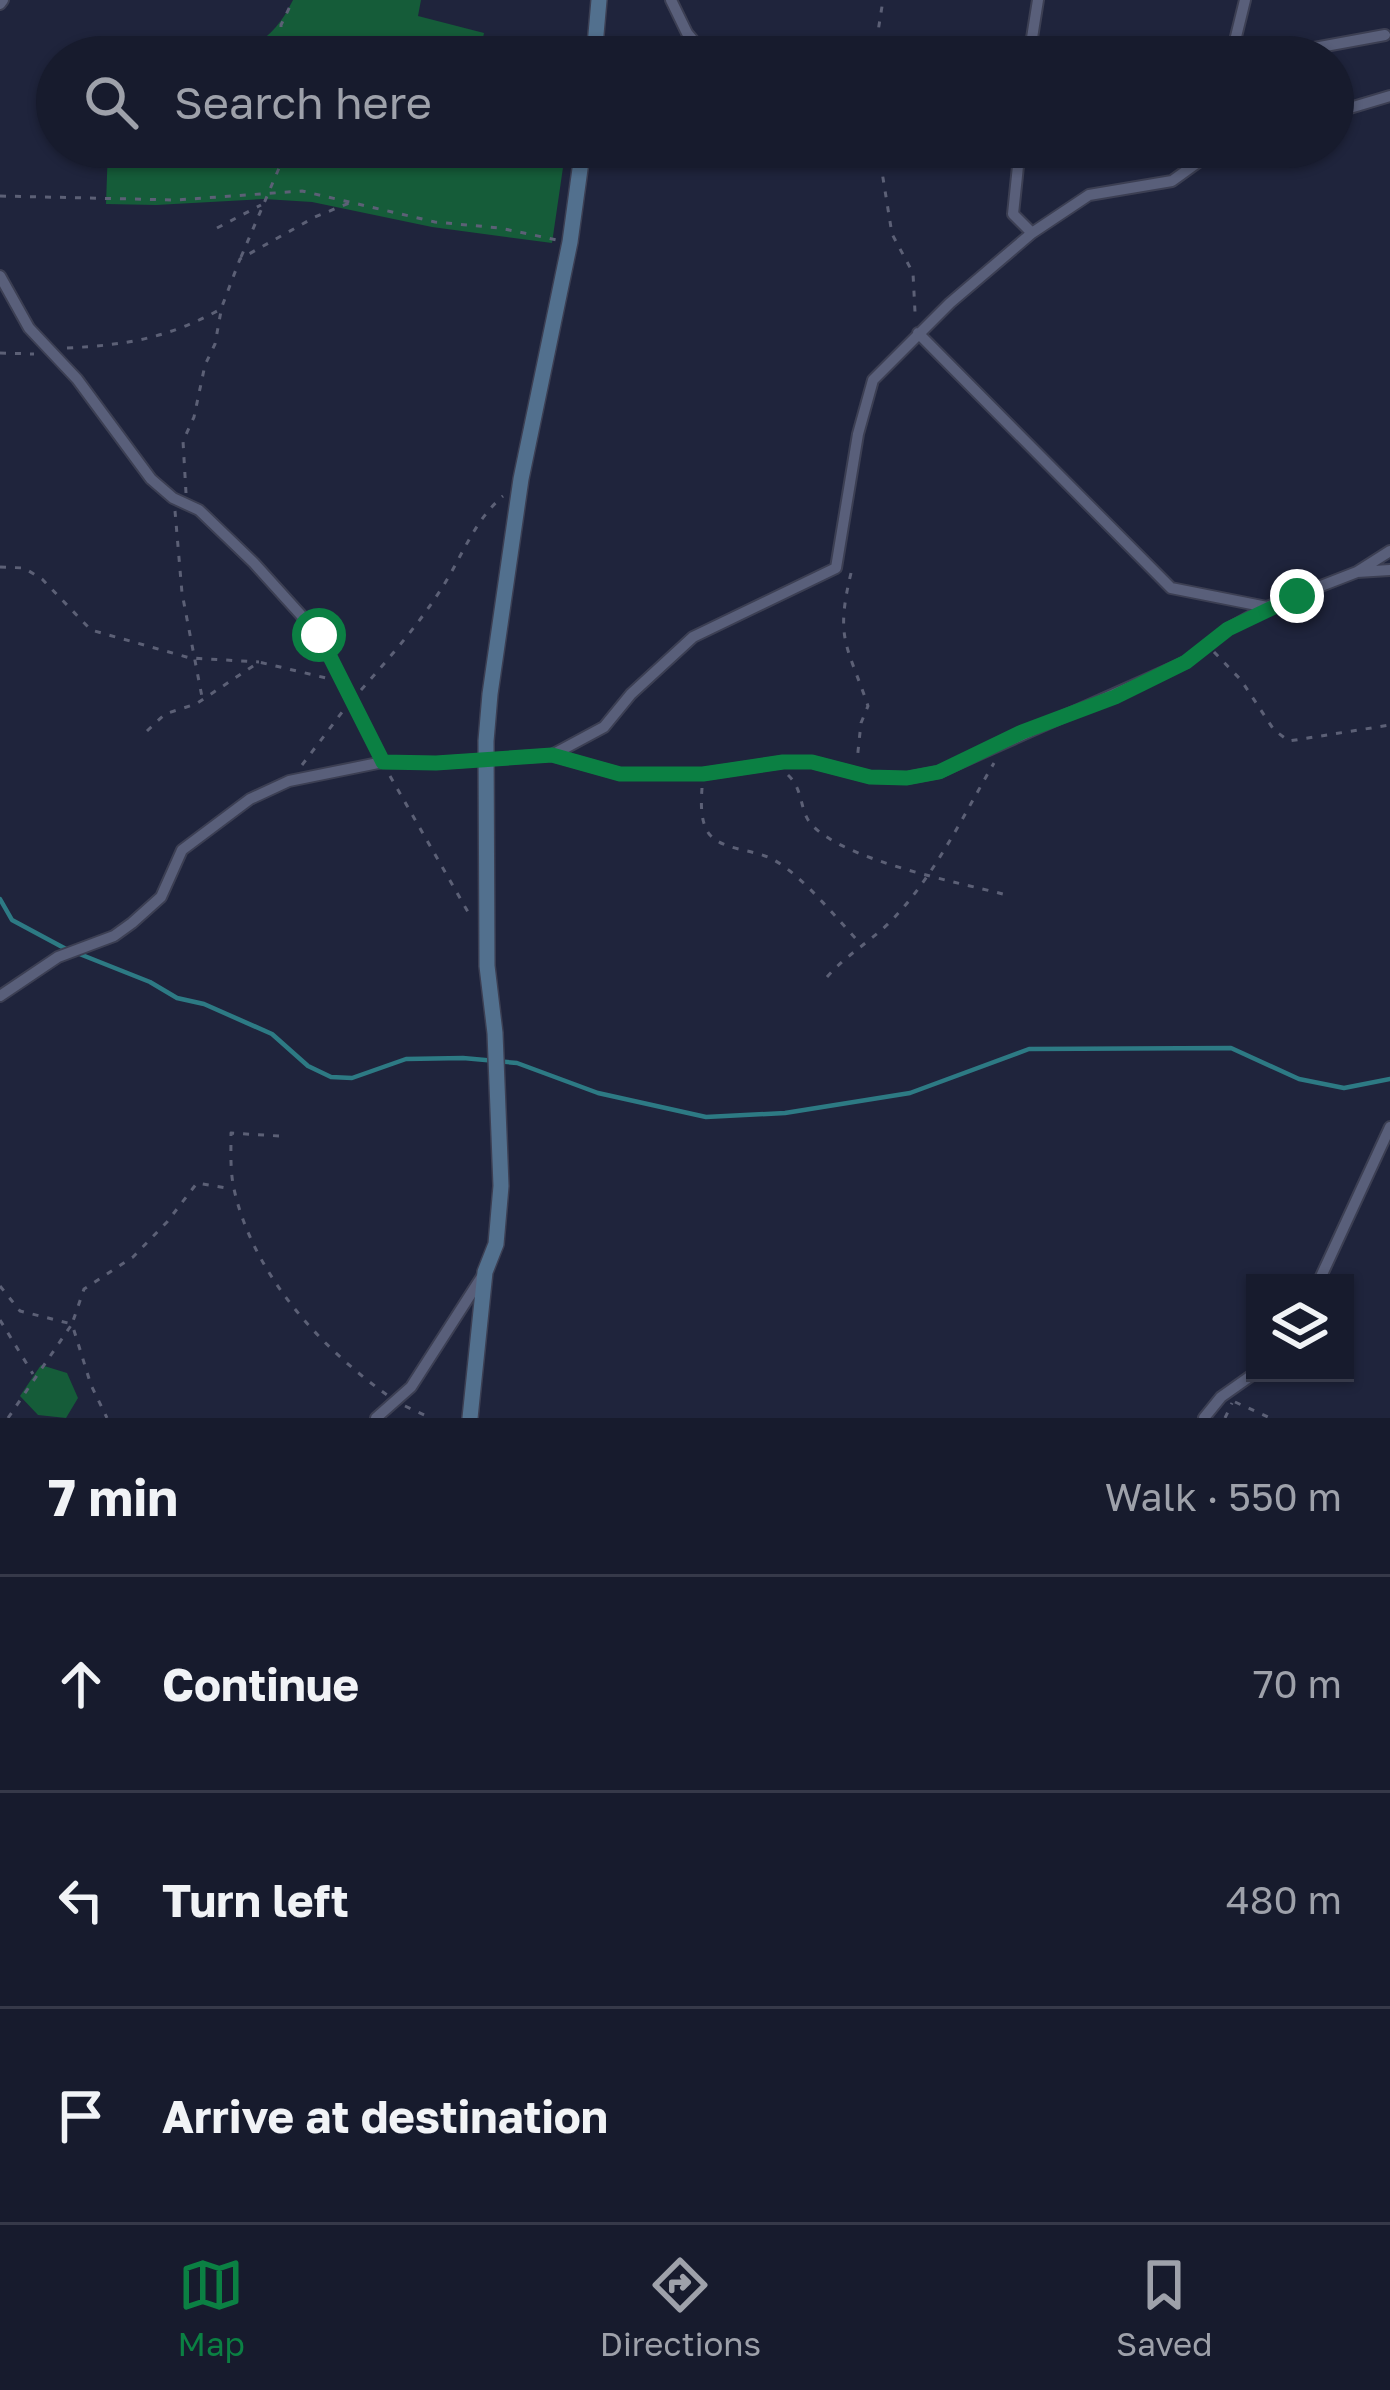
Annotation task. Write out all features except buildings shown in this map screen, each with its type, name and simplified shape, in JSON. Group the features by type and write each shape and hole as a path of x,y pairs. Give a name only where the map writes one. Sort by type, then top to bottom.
{"street":[{"path":"596,36 599,0"},
{"path":"671,0 690,36"},
{"path":"1032,36 1038,0"},
{"path":"1236,36 1245,0"},
{"path":"1354,40 1384,34"},
{"path":"1354,107 1390,96"},
{"path":"376,1418 411,1387 485,1272 496,1244 502,1152 488,993 490,694 521,479 570,242 580,168"},
{"path":"1017,168 1012,214 1032,233"},
{"path":"552,755 604,727 631,694 693,637 836,568 858,434 873,380 919,333 1032,233 1089,195 1172,182 1190,168"},
{"path":"0,276 29,328 52,350 151,478 173,498 199,510 319,635 383,762"},
{"path":"919,333 1171,588 1267,608"},
{"path":"0,996 58,956 114,936 132,923 161,897 182,850 250,799 289,781 383,762 552,755 620,774 703,774 812,762 907,778 939,772 1022,732 1115,697 1186,662 1228,629 1267,608 1357,572 1390,550"},
{"path":"1357,572 1390,570"},
{"path":"1322,1274 1390,1127"},
{"path":"470,1418 485,1272"},
{"path":"1204,1418 1221,1397 1246,1379"}],"path":[{"path":"281,36 293,0"},
{"path":"877,36 883,0"},
{"path":"199,510 183,482 184,440 215,344 221,309 278,168"},
{"path":"881,168 892,234 913,273 915,312"},
{"path":"0,196 176,200 302,191 435,222 570,242"},
{"path":"240,259 350,202"},
{"path":"217,228 263,204"},
{"path":"0,353 109,348 186,328 221,309"},
{"path":"289,781 429,607 487,510 521,479"},
{"path":"173,498 182,593 202,699"},
{"path":"0,566 24,568 42,579 91,630 194,658 259,662 339,682"},
{"path":"851,573 840,617 843,641 868,706 861,723 856,773"},
{"path":"1208,644 1241,680 1274,730 1289,741 1390,725"},
{"path":"147,731 165,714 202,699 259,662"},
{"path":"827,976 893,919 926,875 995,760"},
{"path":"383,762 461,904 474,922 488,929"},
{"path":"773,763 794,780 802,792 806,818 826,838 926,875 1003,894"},
{"path":"703,774 703,821 708,833 722,843 772,859 863,946"},
{"path":"279,1136 231,1133 234,1189 253,1244 324,1344 397,1401 431,1418"},
{"path":"8,1418 72,1324 84,1289 133,1257 196,1183 234,1189"},
{"path":"0,1286 20,1310 72,1324"},
{"path":"0,1319 34,1377"},
{"path":"72,1324 107,1418"},
{"path":"1233,1401 1270,1418"}],"green space":[{"path":"293,0 421,0 418,16 484,33 267,36"},
{"path":"107,168 563,168 552,243 432,227 312,202 106,204"},
{"path":"41,1365 67,1373 78,1398 66,1418 38,1415 20,1396"}],"waterway":[{"path":"0,899 12,920 66,949"},
{"path":"77,953 272,1034 308,1066 331,1077 352,1078 406,1059 517,1063 598,1093 706,1117 785,1113 910,1093 1029,1049 1231,1048 1299,1079 1344,1088 1390,1079"}],"route":[{"path":"319,635 383,762 552,755 620,774 703,774 812,762 870,777 907,778 939,772 1022,732 1115,697 1186,662 1228,629 1297,596"}]}
